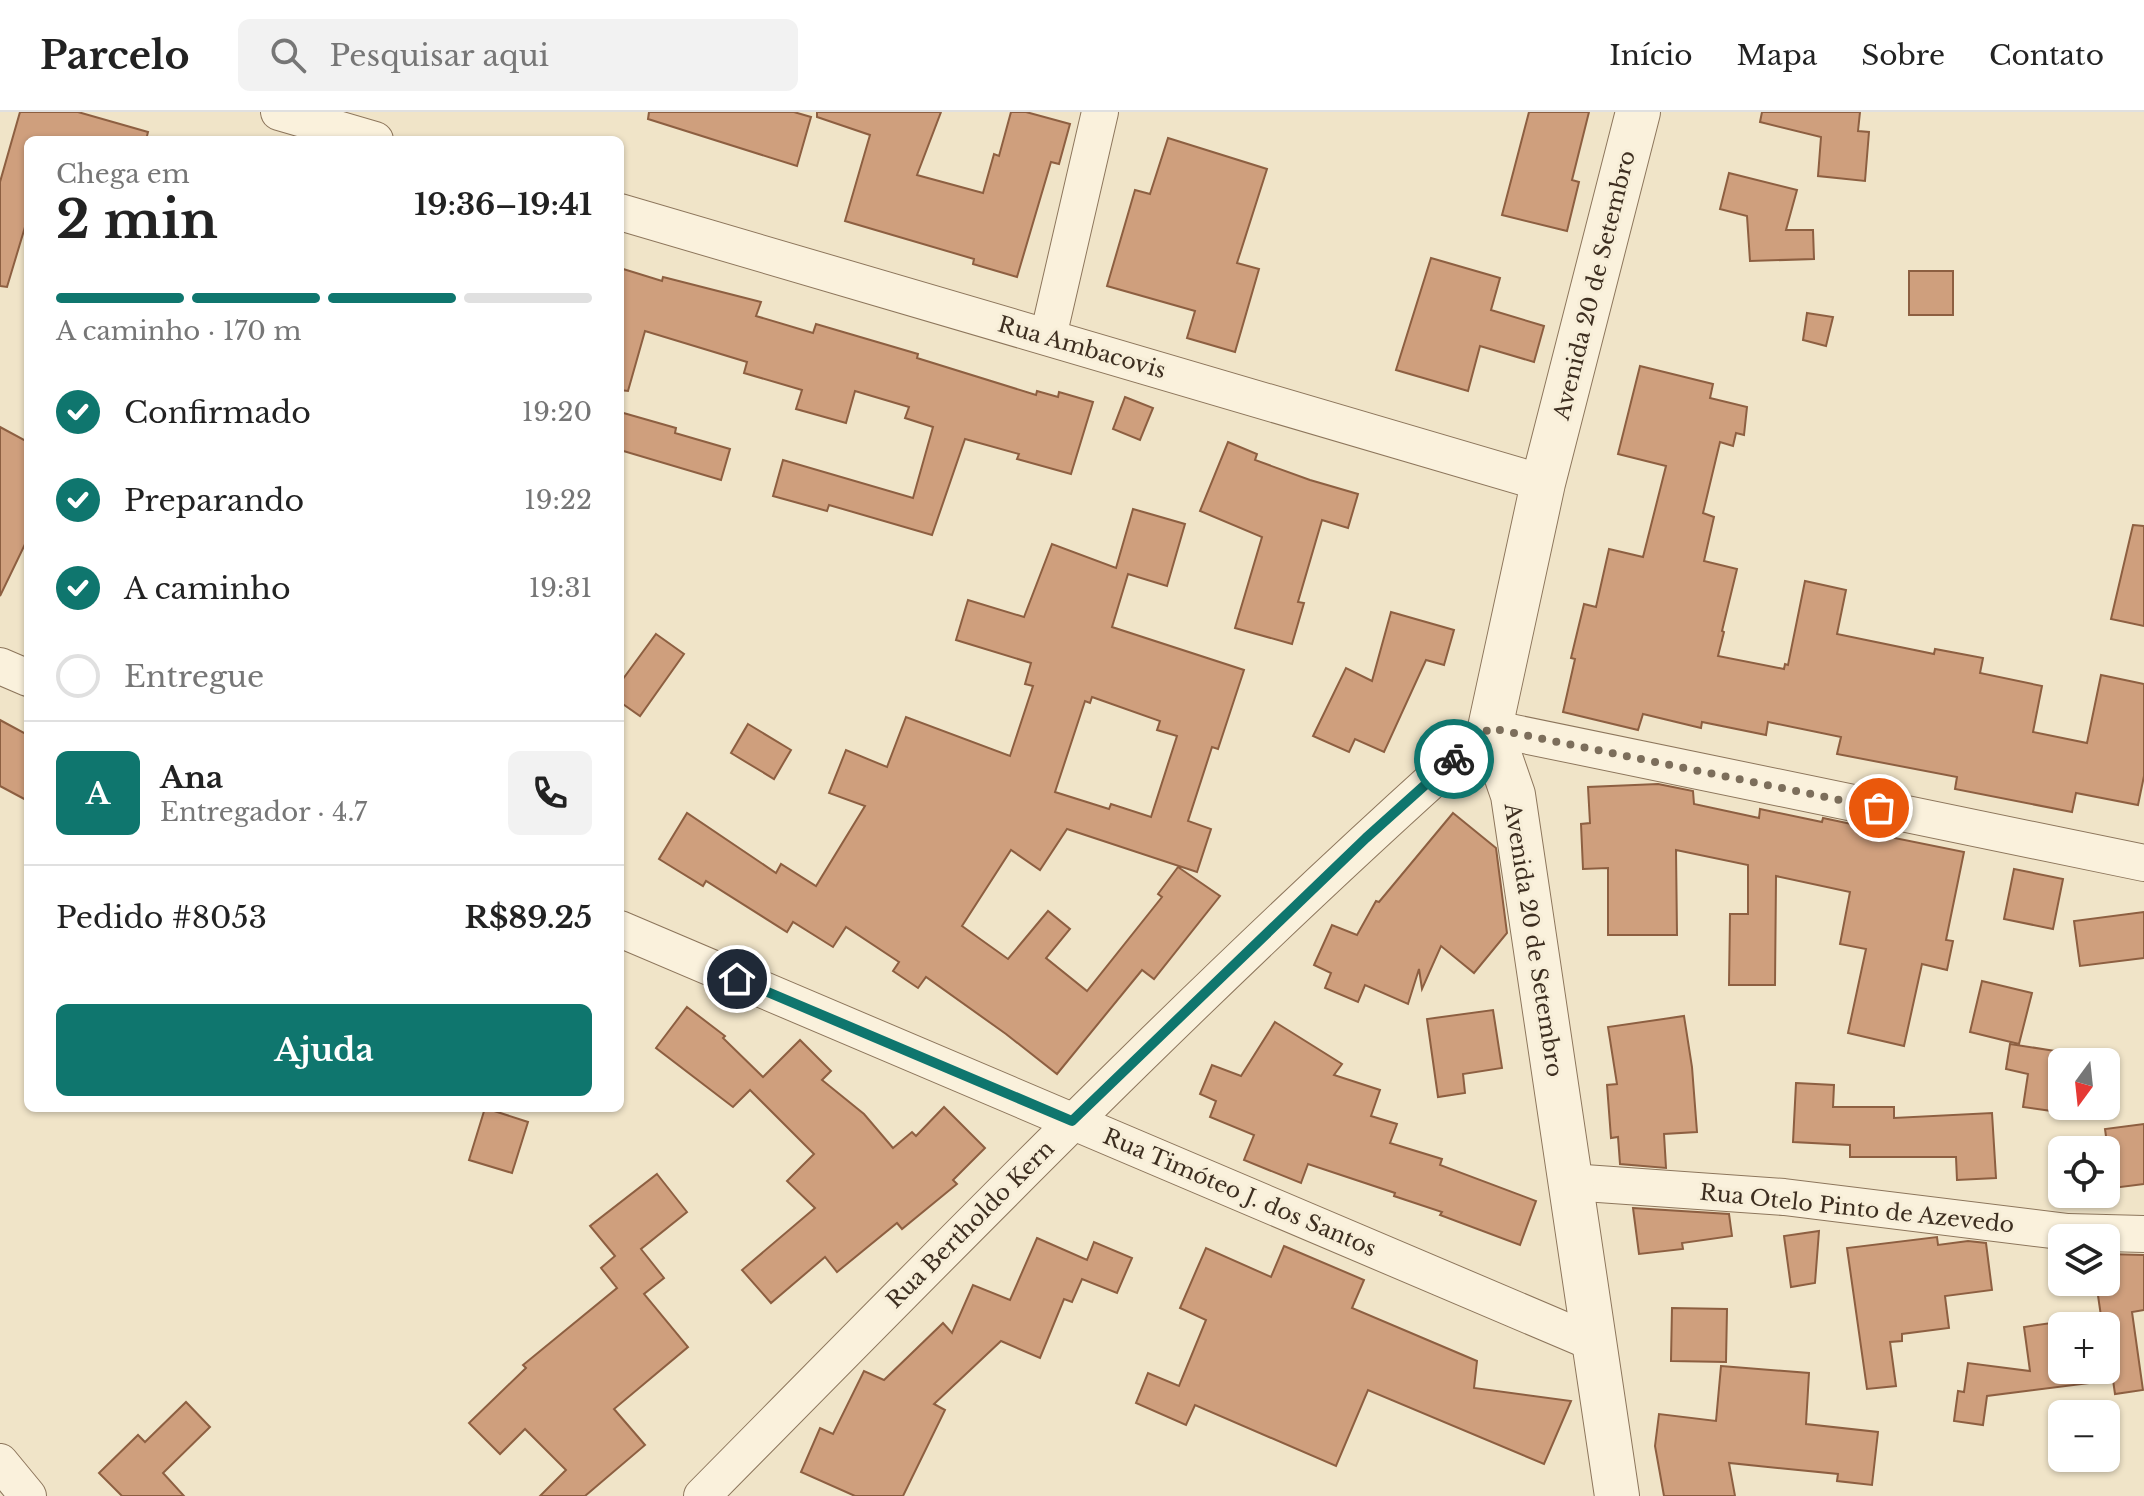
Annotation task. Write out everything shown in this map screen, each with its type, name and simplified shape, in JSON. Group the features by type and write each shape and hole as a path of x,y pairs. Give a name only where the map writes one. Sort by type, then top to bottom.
{"street":[{"path":"279,112 361,136"},
{"path":"1048,337 1100,112"},
{"name":"Avenida 20 de Setembro","path":"1617,1496 1513,795 1490,728 1543,483 1638,112"},
{"name":"Rua Ambacovis","path":"624,213 1543,483"},
{"path":"0,666 24,676"},
{"path":"1490,728 2144,863"},
{"name":"Rua Bertholdo Kern","path":"714,1493 1072,1121 1366,838 1490,728"},
{"name":"Rua Timóteo J. dos Santos","path":"624,931 1594,1343"},
{"name":"Rua Otelo Pinto de Azevedo","path":"1570,1182 1784,1197 2068,1232 2144,1234"},
{"path":"0,1462 28,1496"}],"building":[{"path":"20,112 78,112 148,132 147,136 24,136 24,230 7,287 0,286 0,182"},
{"path":"649,112 794,112 811,117 797,166 648,119"},
{"path":"817,112 941,112 917,175 983,193 994,154 999,156 1011,112 1026,112 1070,124 1059,164 1051,162 1017,277 973,264 974,259 845,221 870,135 817,117"},
{"path":"1529,112 1589,112 1572,180 1579,182 1567,231 1502,215"},
{"path":"1762,112 1860,112 1858,131 1869,132 1865,181 1818,176 1821,137 1760,122"},
{"path":"1168,138 1267,169 1237,263 1259,269 1235,352 1187,338 1195,311 1107,286 1135,190 1150,194"},
{"path":"1729,173 1797,190 1786,230 1813,230 1814,259 1750,261 1747,216 1720,209"},
{"path":"1431,258 1500,278 1491,310 1544,326 1534,362 1480,346 1468,391 1396,370"},
{"path":"624,269 662,281 663,277 761,302 756,316 813,333 816,324 918,354 917,358 1036,395 1037,391 1058,397 1059,392 1093,402 1071,474 1017,459 1019,454 965,439 932,535 829,505 827,511 773,496 783,460 913,498 933,427 905,418 909,407 855,391 846,423 796,409 802,390 744,373 747,362 645,331 628,391 624,390"},
{"path":"1909,271 1953,271 1953,315 1909,315"},
{"path":"1807,313 1833,317 1826,346 1803,340"},
{"path":"1640,366 1713,384 1710,398 1747,407 1744,435 1736,433 1733,446 1720,442 1703,513 1714,517 1704,561 1737,569 1718,656 1784,669 1785,664 1788,665 1805,581 1846,590 1837,634 1934,654 1935,649 1983,658 1980,673 2042,686 2033,732 2087,743 2101,675 2144,684 2144,776 2138,805 2076,793 2072,812 1955,789 1957,777 1837,754 1841,737 1768,722 1766,735 1702,722 1701,728 1643,714 1638,730 1563,712 1575,659 1571,658 1584,604 1596,607 1609,549 1643,557 1666,466 1618,454"},
{"path":"1125,397 1153,408 1140,440 1113,429"},
{"path":"624,413 676,428 675,433 730,449 721,480 624,451"},
{"path":"0,427 24,440 24,546 0,596"},
{"path":"1228,442 1257,454 1255,460 1358,494 1348,528 1322,520 1298,602 1304,603 1292,644 1235,628 1262,537 1200,511"},
{"path":"1133,509 1185,524 1167,586 1128,574 1112,627 1244,670 1218,749 1212,747 1188,821 1211,829 1197,872 1067,829 1040,870 1011,850 962,926 1008,959 1048,911 1070,929 1046,958 1087,991 1162,897 1158,894 1178,867 1220,896 1154,979 1142,970 1057,1074 926,977 918,988 893,971 899,962 846,927 833,947 793,922 787,932 706,881 703,886 659,859 687,813 776,873 781,864 816,886 865,806 829,793 846,750 887,767 906,717 1010,756 1033,686 1025,684 1031,663 956,640 968,600 1024,617 1052,544 1116,568","holes":["1092,697 1160,721 1157,730 1177,736 1151,817 1111,804 1109,809 1055,792 1085,701 1090,703"]},
{"path":"2133,525 2144,526 2144,626 2111,619"},
{"path":"1391,612 1454,630 1444,665 1426,660 1384,752 1355,739 1349,752 1313,736 1346,668 1372,681"},
{"path":"656,634 684,654 640,716 624,705 624,678"},
{"path":"0,720 24,733 24,799 0,786"},
{"path":"748,724 791,750 774,779 731,753"},
{"path":"1658,784 1693,791 1694,804 1759,818 1760,809 1822,822 1823,818 1856,825 1855,830 1964,852 1946,940 1953,941 1947,970 1922,964 1904,1046 1848,1033 1866,949 1840,944 1850,892 1776,876 1775,985 1729,985 1730,914 1748,914 1748,865 1676,850 1677,935 1608,935 1608,868 1583,869 1581,824 1590,823 1588,787"},
{"path":"1453,813 1496,848 1507,933 1474,973 1441,946 1422,989 1419,969 1408,1004 1365,985 1358,1002 1325,988 1331,973 1314,965 1332,925 1357,935 1376,901 1379,902"},
{"path":"2014,869 2063,879 2053,929 2004,919"},
{"path":"2144,912 2144,958 2080,966 2074,921"},
{"path":"1982,981 2032,993 2019,1044 1970,1032"},
{"path":"687,1007 725,1036 723,1038 763,1077 800,1040 831,1071 822,1080 864,1114 893,1148 912,1132 916,1136 944,1107 985,1148 953,1180 957,1184 902,1229 897,1223 837,1272 825,1257 771,1303 742,1270 815,1208 787,1181 814,1154 750,1090 733,1107 656,1048"},
{"path":"1493,1010 1502,1068 1463,1074 1465,1093 1438,1097 1427,1019"},
{"path":"1684,1016 1697,1132 1664,1134 1666,1168 1620,1164 1618,1137 1611,1138 1607,1085 1617,1084 1608,1027"},
{"path":"1275,1022 1342,1064 1334,1075 1380,1090 1371,1116 1397,1124 1390,1143 1442,1159 1440,1165 1536,1201 1520,1245 1440,1215 1442,1212 1394,1196 1395,1193 1308,1164 1301,1183 1244,1160 1254,1135 1210,1117 1216,1101 1200,1094 1212,1065 1241,1076"},
{"path":"2010,1044 2048,1050 2048,1110 2023,1107 2028,1074 2006,1069"},
{"path":"1796,1083 1834,1085 1833,1107 1894,1107 1894,1118 1992,1113 1996,1178 1957,1180 1956,1157 1850,1157 1850,1145 1793,1142"},
{"path":"484,1112 497,1112 528,1122 512,1173 469,1160"},
{"path":"2144,1124 2144,1184 2120,1187 2120,1136 2106,1136 2105,1129"},
{"path":"657,1174 687,1212 641,1249 664,1278 644,1294 688,1347 614,1409 645,1445 585,1496 540,1496 566,1470 525,1429 500,1454 469,1423 526,1368 523,1365 617,1288 601,1268 615,1256 590,1226"},
{"path":"1633,1208 1729,1214 1732,1236 1682,1243 1683,1249 1639,1254"},
{"path":"1819,1231 1815,1283 1791,1287 1784,1236"},
{"path":"1937,1237 1938,1245 1968,1241 1986,1243 1992,1290 1945,1296 1949,1328 1902,1334 1902,1341 1890,1342 1896,1386 1867,1389 1847,1248"},
{"path":"1037,1238 1087,1260 1094,1242 1132,1258 1117,1293 1082,1279 1072,1302 1064,1299 1040,1358 1001,1341 934,1404 945,1410 903,1496 855,1496 801,1472 820,1428 833,1434 864,1371 884,1380 943,1323 952,1333 973,1285 1010,1300"},
{"path":"1284,1246 1364,1280 1352,1308 1477,1361 1474,1388 1571,1401 1544,1464 1368,1390 1336,1466 1195,1405 1186,1425 1136,1403 1148,1373 1179,1386 1206,1320 1180,1308 1206,1248 1271,1277"},
{"path":"2120,1254 2144,1255 2144,1310 2132,1312 2143,1390 2115,1394 2114,1384 2120,1384 2120,1312 2100,1312 2098,1296 2120,1296"},
{"path":"1672,1308 1727,1309 1726,1362 1671,1361"},
{"path":"2048,1324 2048,1384 2082,1384 1987,1396 1983,1425 1954,1421 1958,1391 1964,1392 1968,1363 2030,1371 2024,1327"},
{"path":"1721,1366 1809,1373 1806,1424 1878,1432 1872,1485 1837,1481 1838,1474 1729,1463 1735,1496 1664,1496 1655,1446 1659,1414 1716,1421"},
{"path":"186,1402 210,1427 163,1473 184,1496 122,1496 99,1473 138,1435 145,1442"}],"way so far":[{"path":"1454,759 1490,728 1879,808"}],"route":[{"path":"737,979 1072,1121 1366,838 1454,759"}]}
